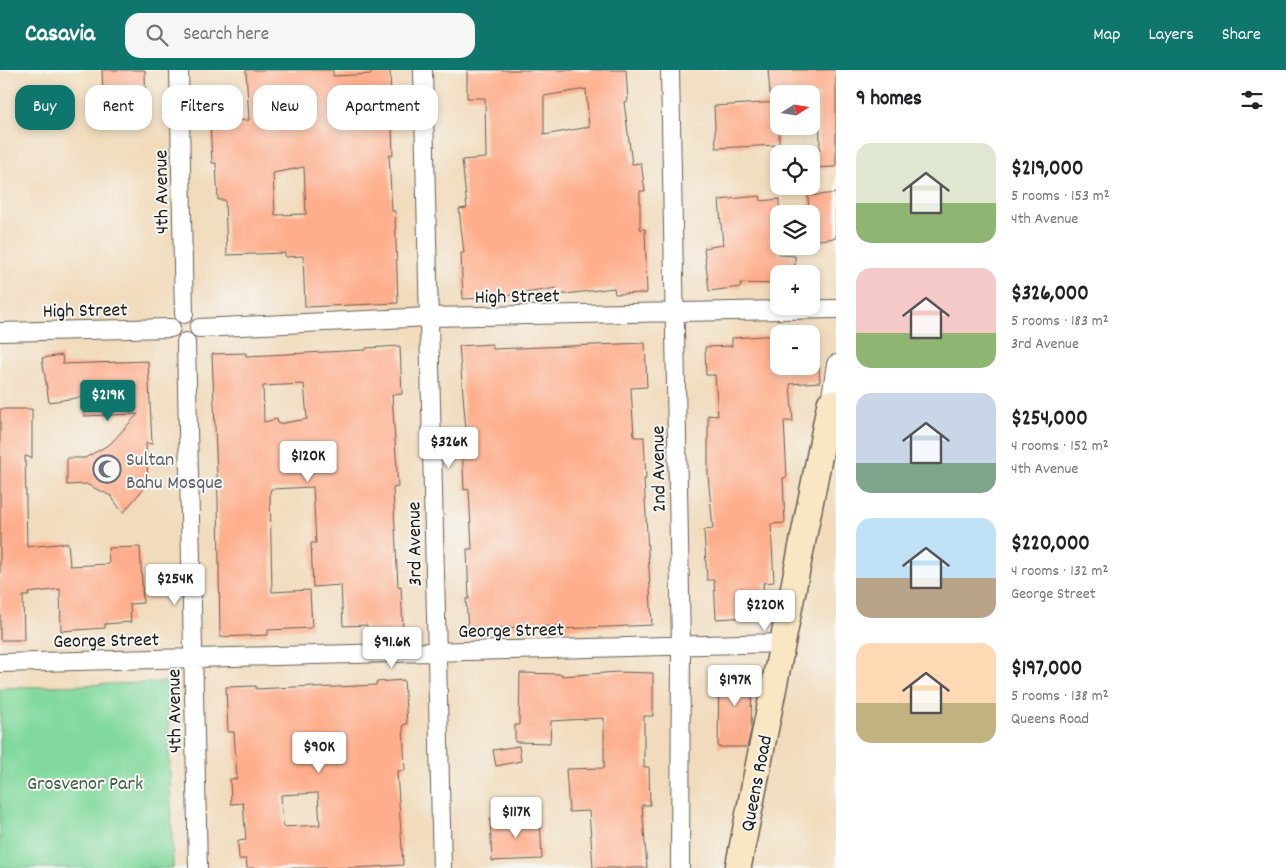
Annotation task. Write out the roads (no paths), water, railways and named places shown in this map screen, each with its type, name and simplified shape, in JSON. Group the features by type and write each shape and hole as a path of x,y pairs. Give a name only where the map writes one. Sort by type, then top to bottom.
{"main road":[{"name":"Queens Road","path":"738,868 833,403"}],"street":[{"name":"4th Avenue","path":"179,70 184,314"},
{"name":"3rd Avenue","path":"423,70 442,868"},
{"name":"2nd Avenue","path":"670,70 681,646 681,868"},
{"name":"High Street","path":"199,328 429,317 675,314 836,309"},
{"path":"184,314 195,318 199,328 195,338 186,342 175,338 171,328 175,318 184,314"},
{"name":"High Street","path":"0,332 171,328"},
{"name":"4th Avenue","path":"186,342 198,868"},
{"name":"Queens Road","path":"833,403 836,364"},
{"name":"George Street","path":"0,663 783,643"}],"place":[{"name":"Sultan Bahu Mosque","path":"107,469"}],"park label":[{"name":"Grosvenor Park","path":"85,782"}]}
